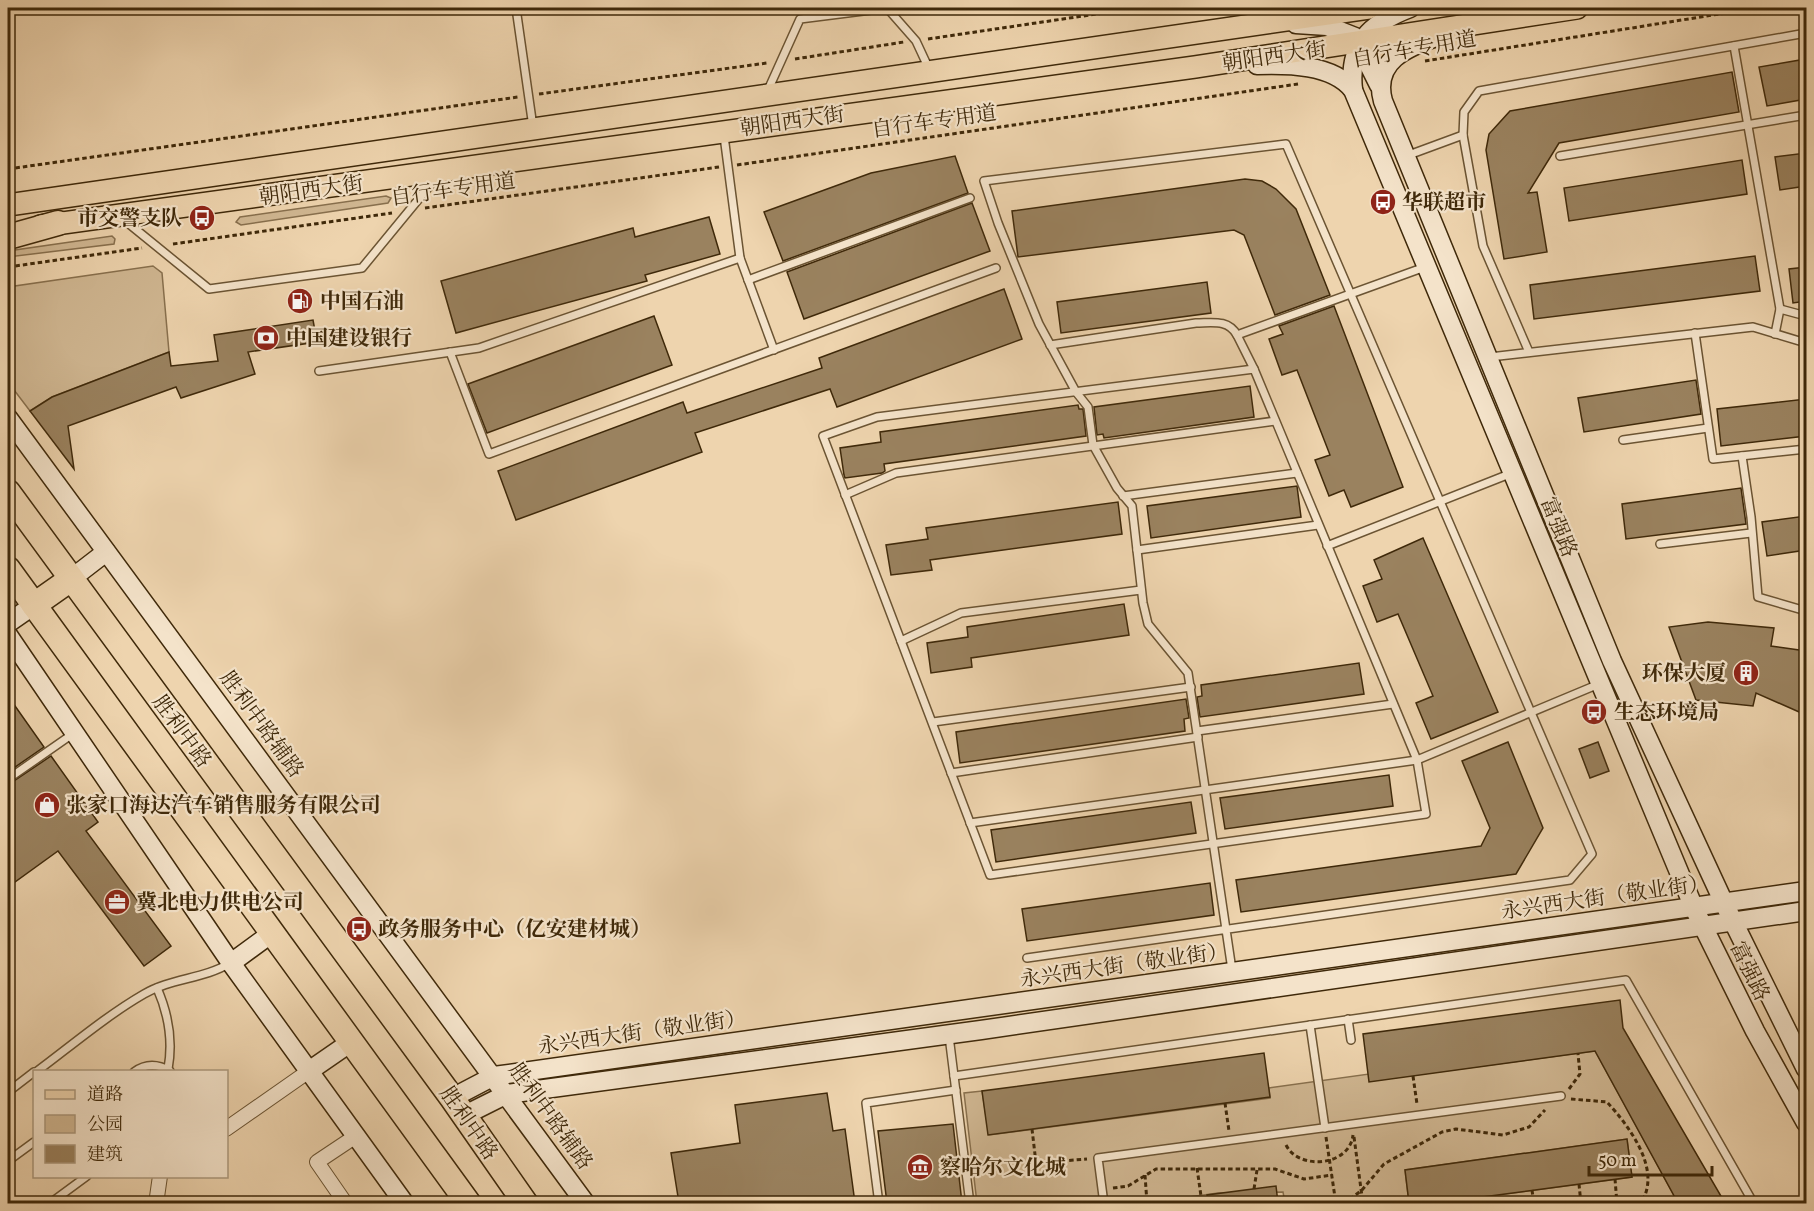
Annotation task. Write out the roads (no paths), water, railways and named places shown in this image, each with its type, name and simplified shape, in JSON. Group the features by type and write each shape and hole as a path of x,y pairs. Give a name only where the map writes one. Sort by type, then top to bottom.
{"highway":[{"path":"8,237 58,223"},
{"name":"胜利中路","path":"8,492 526,1203"},
{"path":"8,569 469,1203"},
{"path":"34,605 71,579"}],"main road":[{"name":"朝阳西大街","path":"8,205 1369,8"},
{"path":"1353,90 1351,73 1366,32 1387,16 1410,8"},
{"name":"朝阳西大街","path":"8,231 440,172 723,130 1360,44 1576,8"},
{"path":"1378,85 1386,67 1396,56 1414,45 1501,20"},
{"path":"1274,21 1327,26 1355,37 1360,44"},
{"name":"富强路","path":"1360,44 1612,661 1724,903 1806,1069"},
{"path":"1195,67 1282,64 1341,78 1353,90"},
{"name":"富强路","path":"1353,90 1694,908 1755,1031 1806,1123"},
{"name":"胜利中路辅路","path":"8,418 586,1203"},
{"path":"71,579 106,552"},
{"path":"8,623 34,605"},
{"path":"8,635 14,658 74,733 231,963 405,1203"},
{"name":"永兴西大街（敬业街）","path":"458,1107 494,1076 1806,891"},
{"name":"永兴西大街（敬业街）","path":"458,1107 507,1094 948,1034 1806,911"},
{"path":"231,963 272,933"},
{"path":"309,1071 351,1042"}],"street":[{"path":"228,1128 309,1071"},
{"path":"346,1203 317,1162 356,1136"},
{"path":"156,1203 160,1178"}],"lane":[{"path":"516,8 533,130"},
{"path":"766,95 779,61 800,19 887,8 916,40 930,71"},
{"path":"1529,352 1483,246 1463,135 1464,112 1479,91 1806,33"},
{"path":"1734,46 1780,309 1775,334"},
{"path":"1560,156 1806,115"},
{"path":"723,130 740,258 774,350"},
{"path":"1406,156 1463,135"},
{"path":"1027,958 1226,930 1570,880 1592,854 1532,711 1438,502 1286,144 984,180 998,223 1039,324 1076,392 1088,407 1093,445 1123,496 1132,506 1141,590 1148,624 1188,673 1198,734 1214,844 1226,930 1232,972"},
{"path":"118,216 209,289 362,268 440,172"},
{"path":"748,280 970,198"},
{"path":"319,371 478,348 740,258"},
{"path":"1238,334 1427,266"},
{"path":"450,352 489,454 996,268"},
{"path":"1780,309 1806,316"},
{"path":"1050,345 1196,323 1220,322 1232,326 1254,369 1417,760 1426,814 990,875 823,436 878,417 1254,369"},
{"path":"1487,357 1753,327 1806,343"},
{"path":"1695,333 1713,459 1806,448"},
{"path":"845,495 896,473 1275,421"},
{"path":"1623,440 1708,428"},
{"path":"1742,456 1758,597 1806,611"},
{"path":"1123,496 1297,473"},
{"path":"1327,546 1512,473"},
{"path":"1137,550 1318,525"},
{"path":"1660,544 1751,533"},
{"path":"901,641 962,613 1141,590"},
{"path":"970,823 1417,760 1600,683"},
{"path":"933,722 1191,687"},
{"path":"951,773 1394,704"},
{"path":"8,779 74,733"},
{"path":"38,1070 144,994 169,982 214,972 231,963"},
{"path":"954,1076 1626,980 1754,1203"},
{"path":"136,1070 149,1065 169,1070 168,1024 157,988"},
{"path":"1348,1019 1351,1040"},
{"path":"1310,1024 1325,1128"},
{"path":"948,1034 970,1203"},
{"path":"8,1092 33,1073"},
{"path":"879,1203 866,1103 956,1090"},
{"path":"1104,1203 1098,1158 1561,1096"},
{"path":"8,1161 33,1143"},
{"path":"49,1203 84,1178"}],"place":[{"name":"华联超市","path":"1383,202"},
{"name":"市交警支队","path":"202,218"},
{"name":"中国石油","path":"300,301"},
{"name":"中国建设银行","path":"266,338"},
{"name":"环保大厦","path":"1746,673"},
{"name":"生态环境局","path":"1594,712"},
{"name":"张家口海达汽车销售服务有限公司","path":"47,805"},
{"name":"冀北电力供电公司","path":"117,902"},
{"name":"政务服务中心（亿安建材城）","path":"359,929"},
{"name":"察哈尔文化城","path":"920,1167"}]}
